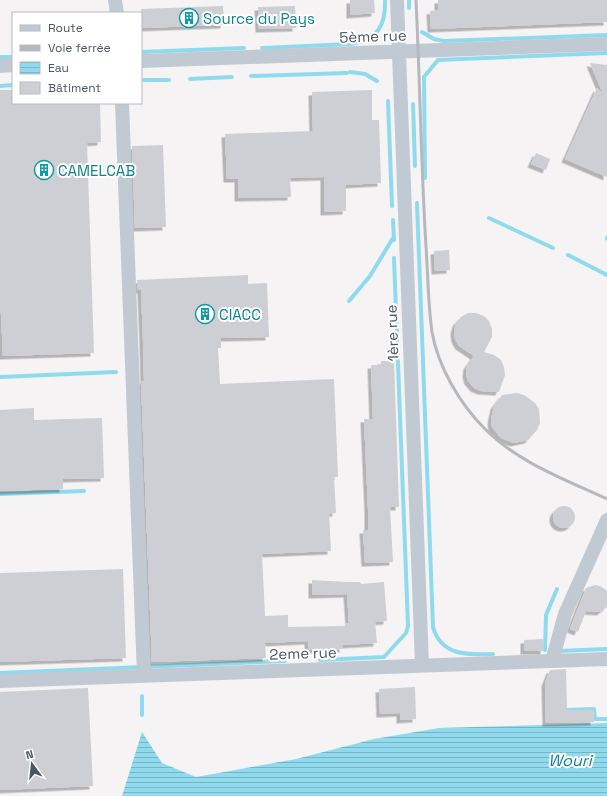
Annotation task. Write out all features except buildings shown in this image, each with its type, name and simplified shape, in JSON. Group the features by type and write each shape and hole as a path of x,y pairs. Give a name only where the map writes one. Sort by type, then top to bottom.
{"street":[{"path":"115,0 117,12"},
{"name":"1ère rue","path":"397,0 422,666"},
{"name":"5ème rue","path":"142,61 607,44"},
{"path":"0,66 12,65"},
{"path":"122,104 144,676"},
{"path":"552,661 565,614 607,520"},
{"name":"2eme rue","path":"0,681 607,658"}],"water":[{"name":"Wouri","path":"607,723 607,796 122,796 142,732 162,763 196,777 296,759 374,739 439,728"}],"waterway":[{"path":"262,48 351,44 360,42 373,35 382,24 385,0"},
{"path":"409,0 409,8"},
{"path":"422,32 434,39 444,41 607,35"},
{"path":"142,52 244,48"},
{"path":"425,178 424,77 438,60 607,53"},
{"path":"0,57 12,57"},
{"path":"350,72 365,74 377,81"},
{"path":"251,76 347,73"},
{"path":"190,79 232,77"},
{"path":"142,80 169,80"},
{"path":"0,86 12,85"},
{"path":"388,101 392,206"},
{"path":"413,104 415,166"},
{"path":"417,203 433,627 442,644 449,649 465,654 493,654"},
{"path":"489,218 553,248"},
{"path":"393,220 394,240"},
{"path":"349,301 370,276 393,238"},
{"path":"568,255 607,275"},
{"path":"320,660 384,657 406,633 408,626 394,258"},
{"path":"0,377 116,372"},
{"path":"0,494 84,491"},
{"path":"545,650 546,615 557,589"},
{"path":"559,651 607,649"},
{"path":"0,673 285,661"},
{"path":"142,696 142,715"},
{"path":"567,710 594,709 595,719 607,719"}],"railway":[{"path":"416,0 429,300 432,332 439,358 459,397 476,419 498,441 527,461 607,499"}],"place":[{"name":"Source du Pays","path":"189,18"},
{"name":"CAMELCAB","path":"44,170"},
{"name":"CIACC","path":"205,314"}]}
